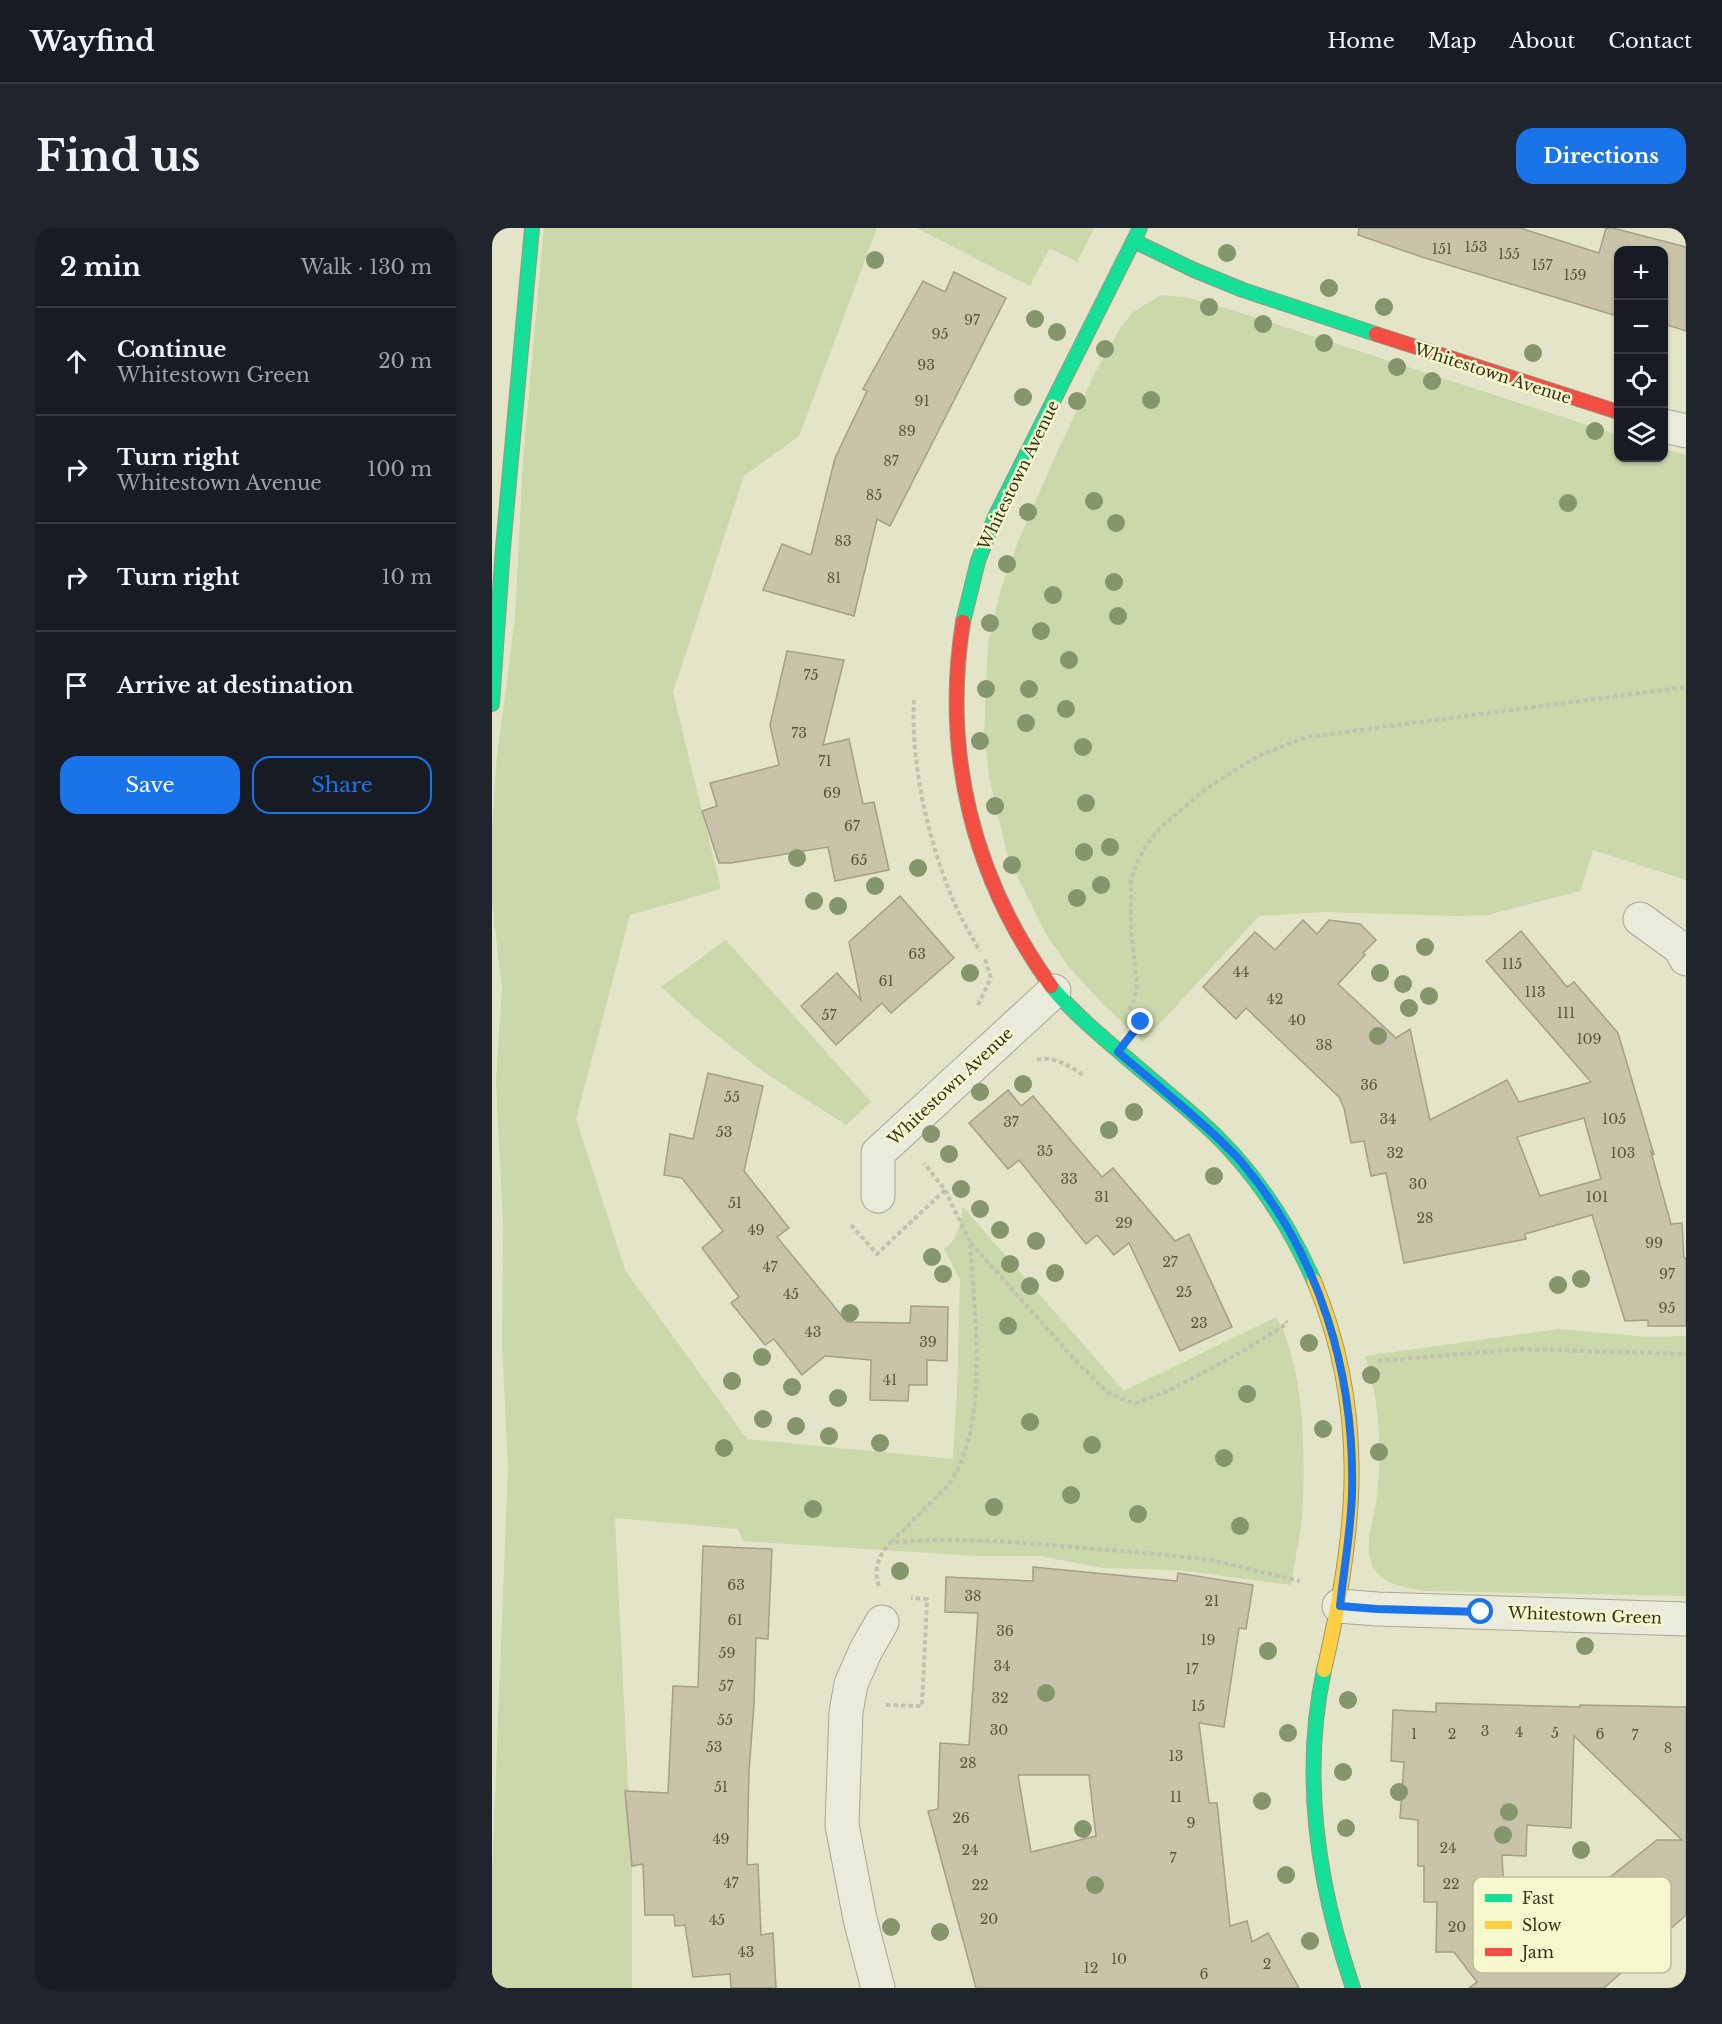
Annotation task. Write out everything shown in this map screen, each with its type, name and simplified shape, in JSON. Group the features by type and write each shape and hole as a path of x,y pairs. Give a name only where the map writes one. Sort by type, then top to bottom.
{"main road":[{"path":"492,704 506,513 532,228"},
{"name":"Whitestown Avenue","path":"1353,1988 1342,1959 1324,1887 1315,1828 1313,1780 1316,1735 1322,1682 1340,1606 1352,1495 1348,1403 1341,1366 1323,1301 1302,1254 1279,1212 1241,1161 1199,1120 1118,1052 1054,991 1006,913 975,838 960,769 955,725 956,670 965,604 990,527 1137,234 1194,270 1243,290 1532,386 1614,411"}],"street":[{"path":"1668,427 1686,431"},
{"path":"1640,919 1680,948 1686,959"},
{"name":"Whitestown Avenue","path":"878,1196 879,1152 1054,991"},
{"name":"Whitestown Green","path":"1340,1606 1686,1619"},
{"path":"878,1988 858,1910 842,1825 846,1712 851,1684 883,1607"}],"path":[{"path":"1118,1052 1141,1022 1129,1010 1135,997 1137,984 1133,961 1131,880 1137,862 1147,844 1160,828 1207,788 1258,756 1307,737 1686,687"},
{"path":"945,1190 970,1242"},
{"path":"1341,1366 1522,1349 1686,1354"},
{"path":"883,1607 876,1579 877,1562 891,1542 999,1541 1200,1559 1300,1581"},
{"path":"882,1707 888,1705 922,1706 927,1599 909,1598"}],"green space":[{"path":"544,228 877,228 799,436 744,476 673,692 721,889 630,915 576,1119 625,1270 747,1439 953,1459 960,1279 944,1249 956,1236 963,1207 1124,1391 1276,1317 1286,1337 1293,1360 1298,1386 1303,1442 1302,1517 1291,1585 1178,1570 1103,1568 1039,1556 977,1556 743,1541 738,1529 615,1518 632,1866 632,1988 492,1988 492,1873 508,1466 502,1344 503,1226 496,1081 502,988 492,903 492,830 496,765 515,618 523,460"},
{"path":"916,228 1094,228 1077,262 1050,248 1030,286"},
{"path":"1161,295 1189,298 1614,434 1614,462 1668,462 1668,450 1686,455 1686,880 1593,850 1580,891 1488,915 1323,912 1259,916 1143,1042 1101,1002 1069,967 1045,933 1008,857 989,777 984,734 988,643 1001,589 1018,542 1057,452 1096,371 1121,327 1133,312"},
{"path":"726,940 871,1102 846,1125 764,1072 704,1025 661,987"},
{"path":"1559,1329 1647,1337 1686,1336 1686,1596 1428,1591 1396,1585 1382,1578 1372,1565 1369,1549 1377,1497 1379,1444 1377,1408 1365,1356"}],"building":[{"path":"1359,228 1520,228 1599,253 1606,228 1613,228 1686,247 1686,331 1668,325 1668,246 1614,246 1614,315 1422,257 1358,235"},
{"path":"954,272 1006,298 890,526 877,519 854,616 763,590 782,544 811,555 835,458 867,391 863,389 923,281 945,292"},
{"path":"787,651 844,660 823,745 849,739 863,804 874,802 889,870 835,881 828,847 719,863 702,811 717,806 710,783 779,765 770,725"},
{"path":"900,896 954,958 891,1013 882,1003 836,1045 801,1006 837,973 861,1000 849,942"},
{"path":"1303,920 1317,934 1329,920 1360,924 1376,940 1338,984 1396,1038 1410,1029 1430,1120 1507,1080 1519,1102 1591,1082 1486,961 1521,931 1567,987 1574,982 1618,1033 1654,1155 1651,1152 1671,1224 1682,1223 1684,1258 1686,1258 1686,1326 1648,1326 1648,1320 1625,1321 1592,1215 1525,1234 1526,1239 1404,1263 1386,1173 1371,1176 1364,1141 1351,1143 1344,1108 1339,1097 1246,1008 1236,1019 1203,987 1255,932 1275,950","holes":["1584,1118 1601,1179 1540,1196 1517,1137"]},
{"path":"708,1073 763,1086 744,1171 789,1228 777,1237 847,1322 910,1323 911,1306 948,1307 947,1361 927,1360 927,1385 909,1385 908,1401 870,1400 871,1360 825,1356 802,1375 774,1339 765,1345 731,1303 739,1297 702,1248 723,1231 682,1178 664,1175 670,1134 693,1139"},
{"path":"1008,1090 1021,1106 1033,1096 1102,1177 1113,1168 1175,1241 1189,1234 1232,1327 1180,1351 1129,1243 1114,1255 1097,1235 1086,1244 1019,1160 1008,1169 969,1123"},
{"path":"703,1546 772,1549 768,1639 756,1638 747,1865 758,1864 761,1935 773,1933 776,1988 731,1988 730,1974 693,1977 685,1925 675,1926 674,1915 645,1915 643,1864 632,1866 625,1791 668,1793 673,1686 698,1687"},
{"path":"1033,1567 1177,1581 1178,1573 1253,1585 1246,1629 1239,1628 1224,1727 1199,1723 1209,1803 1217,1803 1230,1926 1247,1921 1252,1942 1268,1933 1299,1988 976,1988 928,1811 938,1809 940,1743 969,1745 978,1613 945,1612 946,1577 1033,1581","holes":["1018,1775 1089,1775 1096,1836 1031,1852"]},
{"path":"1436,1703 1686,1707 1686,1915 1671,1928 1671,1877 1610,1877 1657,1840 1682,1840 1574,1736 1571,1828 1527,1825 1526,1856 1502,1855 1503,1877 1473,1877 1473,1973 1621,1973 1604,1988 1469,1988 1477,1982 1454,1952 1436,1952 1437,1902 1424,1902 1424,1866 1418,1866 1418,1820 1400,1818 1404,1762 1391,1761 1393,1710 1436,1712"}],"traffic: fast":[{"path":"492,704 503,548 532,228"},
{"path":"963,622 978,561 995,517 1140,228"},
{"path":"1134,241 1194,270 1243,290 1376,334"},
{"path":"1051,986 1081,1018 1197,1118 1233,1154 1278,1214 1314,1281"},
{"path":"1324,1670 1317,1710 1314,1750 1317,1831 1330,1910 1353,1988"}],"traffic: slow":[{"path":"1314,1281 1332,1330 1343,1378 1350,1426 1352,1474 1344,1571 1324,1670"}],"traffic: jam":[{"path":"1376,334 1614,411"},
{"path":"963,622 958,671 957,719 961,767 970,813 983,858 1001,902 1024,945 1051,986"}],"route":[{"path":"1141,1022 1118,1052 1199,1120 1243,1163 1279,1212 1305,1260 1323,1301 1341,1366 1348,1403 1352,1458 1352,1495 1340,1606 1481,1612"}]}
